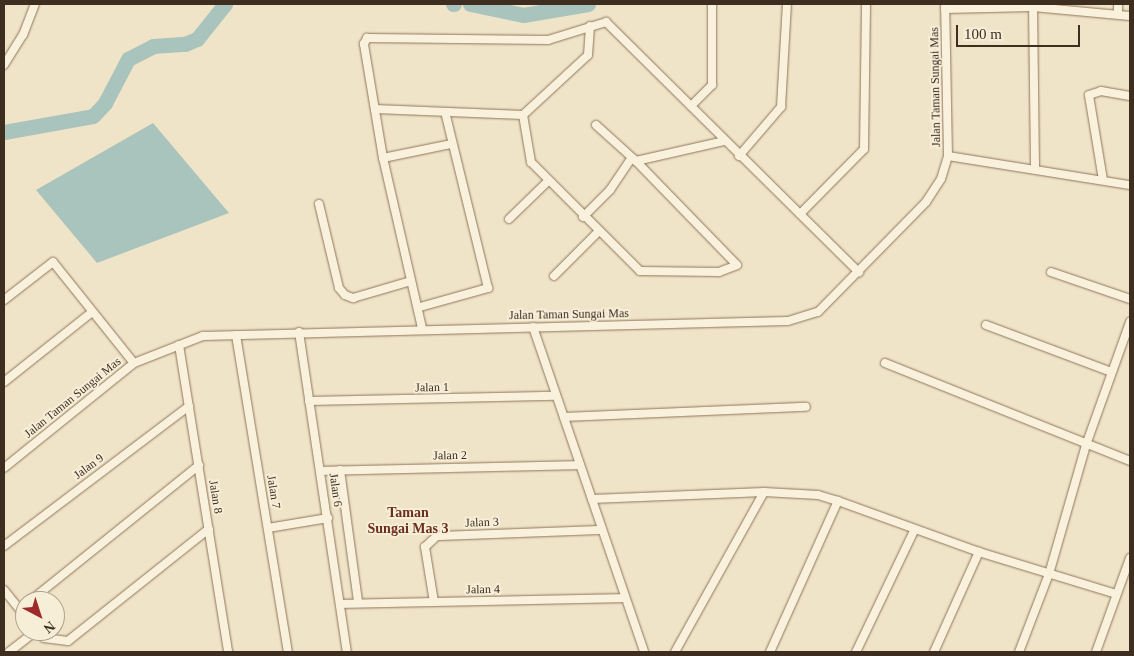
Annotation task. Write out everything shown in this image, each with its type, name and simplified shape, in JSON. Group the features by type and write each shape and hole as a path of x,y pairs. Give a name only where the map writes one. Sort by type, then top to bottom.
{"street":[{"path":"4,65 23,35 35,4"},
{"path":"691,106 712,85 712,4"},
{"path":"739,156 781,107 787,4"},
{"path":"800,214 864,149 866,4"},
{"path":"1118,4 1118,14"},
{"path":"1033,5 1034,169"},
{"path":"945,6 1033,5 1130,16"},
{"name":"Jalan Taman Sungai Mas","path":"4,468 134,363 202,336 422,328 788,321 818,312 926,202 941,179 948,156 945,6"},
{"path":"422,328 420,307 383,158 364,44 367,38 548,40 606,22 739,156 859,272"},
{"path":"375,109 523,114 588,55 590,26"},
{"path":"1104,180 1088,95 1101,91 1130,96"},
{"path":"420,307 488,288 450,144 445,112"},
{"path":"523,114 531,162 547,182 598,232 644,272 719,272 737,265 634,160 596,125"},
{"path":"583,217 610,190 634,160 724,141"},
{"path":"383,158 450,144"},
{"path":"948,156 1130,185"},
{"path":"509,219 547,182"},
{"path":"319,204 339,288 345,295 353,298 412,281"},
{"path":"554,276 598,232"},
{"path":"4,300 53,262 134,363"},
{"path":"1051,272 1130,300"},
{"path":"4,382 92,312"},
{"path":"1019,652 1049,574 1086,445 1130,322"},
{"path":"986,325 1112,372"},
{"path":"533,327 644,652"},
{"name":"Jalan 6","path":"299,332 342,604 347,652"},
{"name":"Jalan 7","path":"236,335 288,652"},
{"name":"Jalan 8","path":"179,345 228,652"},
{"path":"885,363 1130,462"},
{"name":"Jalan 1","path":"309,401 556,396"},
{"name":"Jalan 9","path":"4,546 189,406"},
{"path":"564,417 806,407"},
{"path":"42,591 199,465"},
{"name":"Jalan 2","path":"321,471 580,465"},
{"path":"340,470 358,602"},
{"path":"592,499 764,492 818,495 979,552 1116,594"},
{"path":"675,652 764,492"},
{"path":"770,652 838,501"},
{"path":"268,528 328,518"},
{"path":"65,641 68,641 209,529"},
{"path":"856,652 915,529"},
{"name":"Jalan 3","path":"434,602 425,547 437,536 602,530"},
{"path":"934,652 979,552"},
{"path":"1096,652 1130,558"},
{"path":"1121,584 1130,586"},
{"path":"4,590 15,602"},
{"name":"Jalan 4","path":"342,604 358,602 625,598"},
{"path":"9,652 24,641"}],"water":[{"path":"153,123 229,213 97,263 36,190"}],"waterway":[{"path":"4,132 93,116 105,103 128,59 153,46 185,44 197,39 225,4"},
{"path":"470,4 523,15 588,4"}],"district":[{"name":"Taman Sungai Mas 3","path":"408,522"}]}
